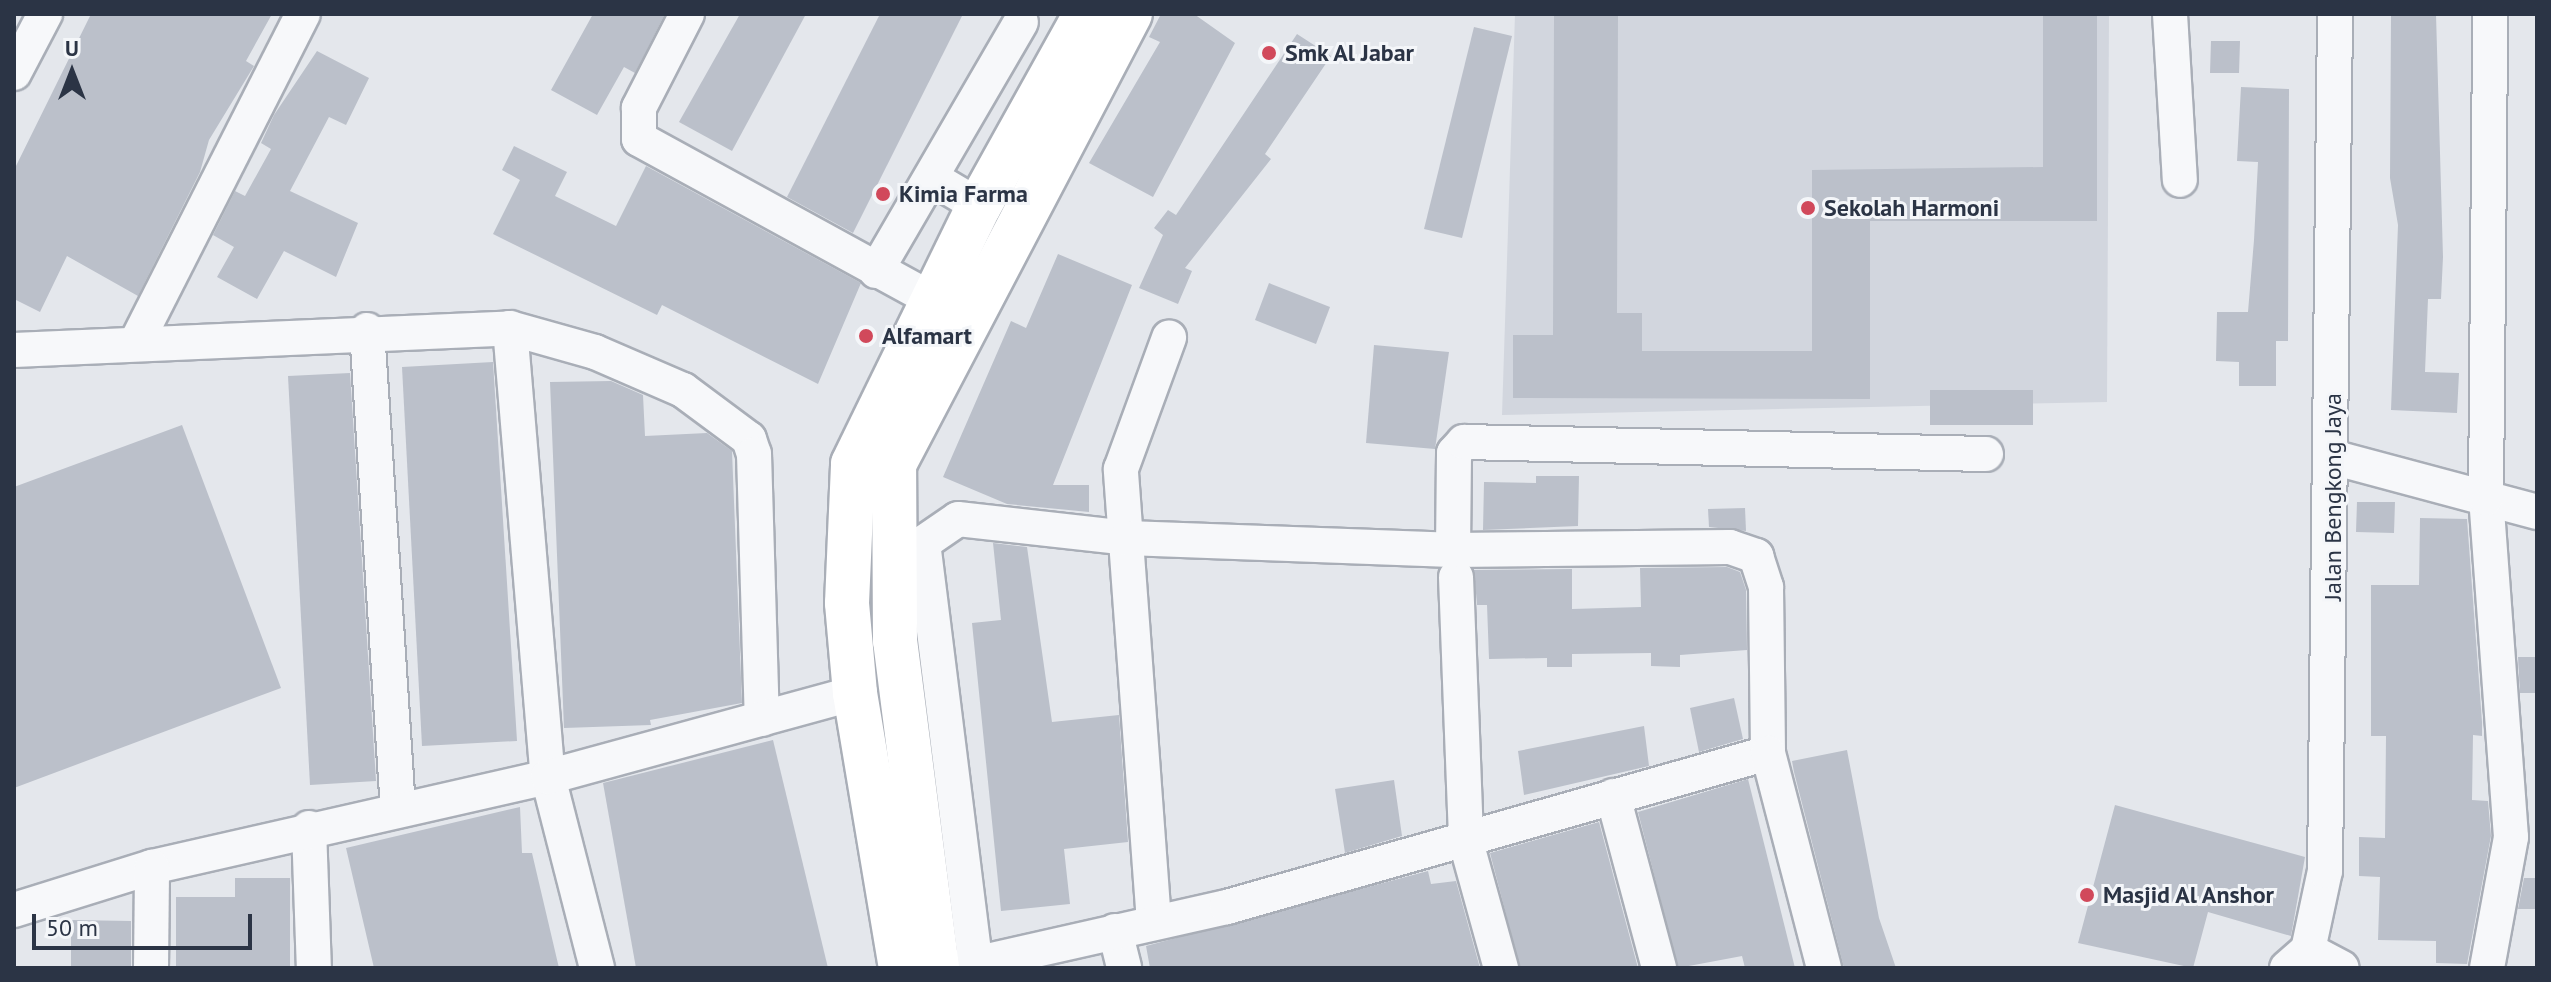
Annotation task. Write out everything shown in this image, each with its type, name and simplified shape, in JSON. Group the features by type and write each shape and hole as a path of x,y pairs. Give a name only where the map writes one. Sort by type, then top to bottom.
{"main road":[{"path":"901,968 855,693 847,603 853,464 979,206 1086,14"},
{"path":"961,966 894,464 1130,14"}],"street":[{"path":"14,73 45,14"},
{"path":"138,339 303,14"},
{"path":"687,14 639,108 639,139 931,299"},
{"path":"2170,14 2180,180"},
{"name":"Jalan Bengkong Jaya","path":"2297,959 2325,871 2335,14"},
{"path":"2487,968 2511,837 2486,498 2490,14"},
{"path":"876,271 1021,22"},
{"path":"932,178 979,206"},
{"path":"14,350 138,339 510,328 595,352 683,390 749,439 762,719"},
{"path":"510,328 548,777 597,968"},
{"path":"367,330 398,810"},
{"path":"1154,922 1121,469 1169,338"},
{"path":"1501,968 1466,842 1455,564 1454,453 1464,442 1986,454"},
{"path":"2332,457 2537,512"},
{"path":"915,638 923,543 941,524 958,519 1127,538 1455,564 1730,547 1756,556 1766,587 1768,753 1824,968"},
{"path":"14,910 152,867 309,828 548,777 855,693"},
{"path":"961,966 1154,922 1466,842 1613,796 1768,753"},
{"path":"1613,796 1659,968"},
{"path":"309,828 314,968"},
{"path":"151,968 152,867"},
{"path":"1115,931 1124,968"},
{"path":"2297,959 2342,968"}],"shaded area":[{"name":"Sekolah Harmoni","path":"1515,14 2109,14 2107,402 1502,415"}],"building":[{"path":"91,14 272,14 246,61 254,66 209,140 200,172 138,296 67,256 40,312 14,299 14,170"},
{"path":"593,14 665,14 635,73 624,67 597,115 551,90"},
{"path":"740,14 806,14 732,151 679,122"},
{"path":"880,14 963,14 853,233 787,197"},
{"path":"1161,14 1194,14 1235,43 1153,197 1089,163 1160,42 1149,37"},
{"path":"1554,14 1618,14 1617,313 1642,313 1642,351 1812,351 1812,170 2043,167 2043,15 2097,15 2097,221 1870,221 1870,399 1513,398 1513,335 1553,335"},
{"path":"2391,14 2436,14 2443,257 2441,299 2428,299 2425,372 2459,373 2457,413 2391,410 2398,225 2390,178"},
{"path":"1474,27 1512,36 1462,238 1424,229"},
{"path":"1297,34 1331,56 1265,154 1271,159 1185,268 1192,271 1178,304 1139,288 1163,235 1154,228 1168,210 1176,215"},
{"path":"2211,41 2240,41 2239,73 2210,73"},
{"path":"317,51 369,78 346,125 329,117 290,191 358,223 336,277 284,251 257,299 217,277 234,247 213,235 235,191 245,196 271,149 261,143 274,115"},
{"path":"2241,87 2289,89 2288,341 2276,341 2276,386 2239,386 2239,362 2216,361 2217,312 2248,312 2258,162 2237,161"},
{"path":"514,146 567,172 555,196 616,226 646,166 861,283 818,384 662,305 657,315 493,234 520,180 502,170"},
{"path":"1058,254 1132,285 1053,485 1089,485 1089,512 1007,504 943,477 1011,321 1026,328"},
{"path":"1269,283 1330,307 1316,344 1255,320"},
{"path":"1374,345 1449,352 1435,449 1366,443"},
{"path":"493,362 517,741 422,746 402,367"},
{"path":"350,373 376,781 310,785 288,376"},
{"path":"611,381 643,395 645,436 707,433 732,451 742,703 650,720 651,725 564,728 550,382"},
{"path":"1930,390 2033,390 2033,425 1930,425"},
{"path":"182,425 281,688 14,788 14,487"},
{"path":"1536,476 1579,476 1578,526 1483,530 1484,482 1536,483"},
{"path":"2357,502 2395,502 2394,533 2356,532"},
{"path":"1745,508 1746,531 1709,527 1708,509"},
{"path":"2420,518 2467,519 2482,722 2482,736 2473,735 2472,800 2488,801 2491,836 2467,964 2436,963 2436,941 2378,940 2380,877 2359,876 2359,837 2385,838 2386,736 2371,736 2371,585 2419,585"},
{"path":"993,543 1027,547 1052,722 1119,715 1128,842 1064,849 1070,904 1001,911 972,623 1001,620"},
{"path":"1727,567 1740,572 1746,590 1747,650 1680,655 1680,667 1651,666 1651,653 1572,654 1572,667 1547,667 1547,658 1489,659 1487,605 1477,605 1474,570 1572,569 1572,609 1641,607 1640,568"},
{"path":"2518,657 2537,657 2537,693 2520,693"},
{"path":"1734,698 1743,739 1699,752 1690,708"},
{"path":"1644,726 1649,766 1524,795 1518,751"},
{"path":"773,740 828,968 636,968 603,783"},
{"path":"1847,750 1879,918 1896,968 1844,968 1794,772 1792,761"},
{"path":"1748,779 1795,968 1745,968 1742,956 1678,968 1638,812"},
{"path":"1394,780 1402,836 1345,853 1335,789"},
{"path":"2115,805 2305,857 2291,936 2208,912 2193,968 2078,943"},
{"path":"520,807 522,853 532,853 559,968 374,968 346,848"},
{"path":"1599,822 1638,968 1520,968 1490,853"},
{"path":"1428,871 1431,884 1456,881 1480,968 1150,968 1146,946"},
{"path":"235,878 290,878 290,968 176,968 176,897 235,897"},
{"path":"2524,878 2537,878 2537,909 2518,909"},
{"path":"71,920 131,921 131,968 71,968"}],"place":[{"name":"Smk Al Jabar","path":"1269,53"},
{"name":"Kimia Farma","path":"883,194"},
{"name":"Sekolah Harmoni","path":"1808,208"},
{"name":"Alfamart","path":"866,336"},
{"name":"Masjid Al Anshor","path":"2087,895"}]}
